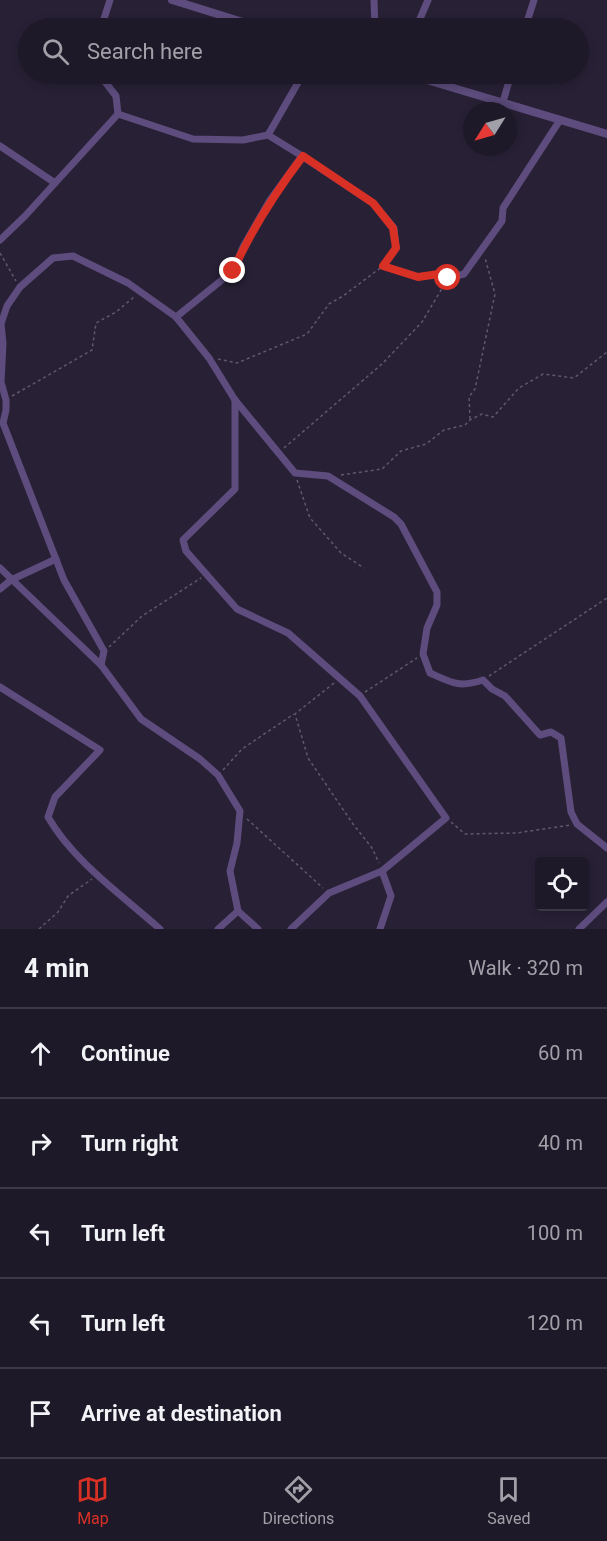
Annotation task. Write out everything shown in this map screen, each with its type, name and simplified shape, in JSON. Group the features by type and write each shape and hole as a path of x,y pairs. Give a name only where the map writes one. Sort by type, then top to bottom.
{"street":[{"path":"104,18 110,0"},
{"path":"172,0 230,18"},
{"path":"374,0 375,18"},
{"path":"421,18 429,0"},
{"path":"528,18 534,0"},
{"path":"0,240 118,114 116,96 107,84"},
{"path":"268,135 297,84"},
{"path":"445,84 502,102 508,84"},
{"path":"517,107 607,134"},
{"path":"118,114 193,139 243,140 268,135 373,203 393,228 396,248"},
{"path":"448,278 465,274 502,221 503,208 560,120"},
{"path":"0,146 55,183"},
{"path":"176,317 233,271 243,247 270,200 303,156"},
{"path":"101,665 104,651 64,580 3,423 6,400 1,382 2,324 8,306 20,287 53,258 73,256 128,283 176,317 208,358 236,400 294,473 328,476 394,517 401,524 436,592 437,605 427,628 423,654 430,673 457,685 468,685 483,680 492,689 505,696 540,735 551,732 561,738 571,812 577,824 607,848"},
{"path":"236,400 235,489 183,540 186,551 237,609 288,633 360,696 446,818 382,871 328,893 291,929"},
{"path":"0,589 11,580 56,559"},
{"path":"0,568 101,665 141,719 200,759 218,775 240,811 237,843 230,871 238,911 258,929"},
{"path":"0,687 100,750 55,797 48,817 57,833 98,875 160,929"},
{"path":"380,929 391,896 382,871"},
{"path":"579,929 607,902"},
{"path":"218,929 238,911"}],"path":[{"path":"208,358 237,363 307,334 329,304 383,266 396,248"},
{"path":"470,420 469,397 476,389 495,294 481,250"},
{"path":"0,253 20,287"},
{"path":"279,452 382,364 422,322 448,278 439,274 418,277 383,266"},
{"path":"6,400 92,350 96,323 116,312 140,291"},
{"path":"328,476 382,469 401,451 426,444 444,430 465,425 482,414 493,417 519,388 543,374 574,378 607,352"},
{"path":"294,473 310,518 341,553 364,568"},
{"path":"104,651 142,616 207,574"},
{"path":"483,680 607,598"},
{"path":"360,696 423,654"},
{"path":"218,775 242,750 295,714 339,678"},
{"path":"295,714 308,758 372,849 382,871"},
{"path":"240,811 328,893"},
{"path":"446,818 465,834 516,833 577,824"},
{"path":"39,929 58,912 68,896 98,875"}],"route":[{"path":"233,271 243,247 270,200 303,156 373,203 393,228 396,248 383,266 418,277 439,274 448,278"}]}
